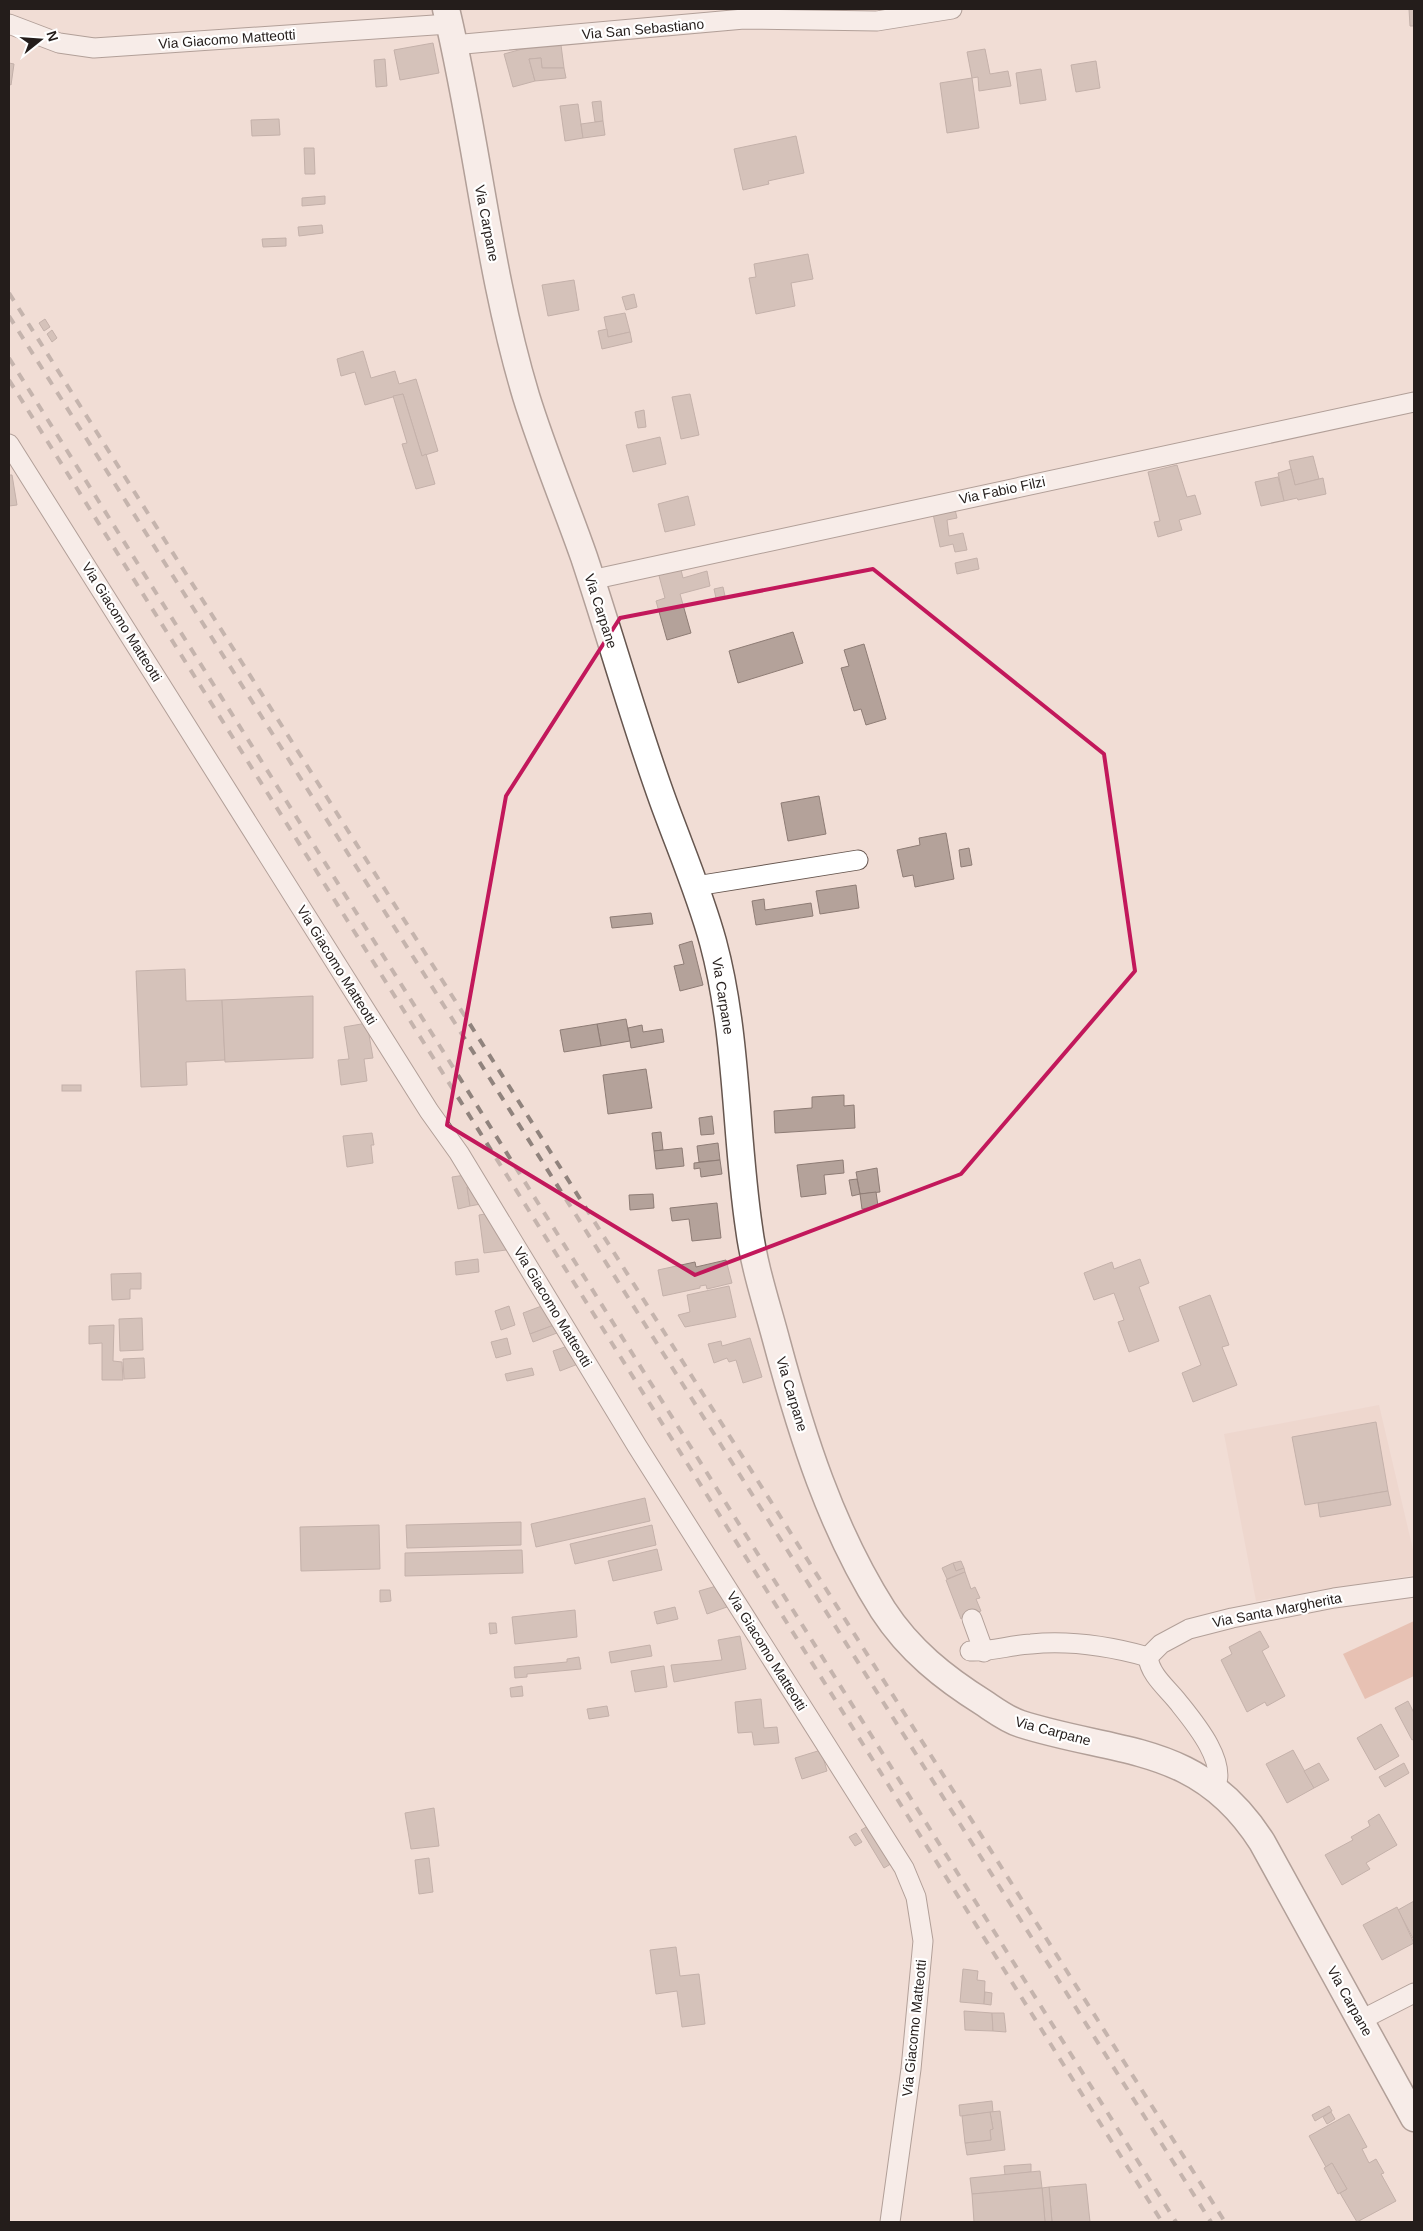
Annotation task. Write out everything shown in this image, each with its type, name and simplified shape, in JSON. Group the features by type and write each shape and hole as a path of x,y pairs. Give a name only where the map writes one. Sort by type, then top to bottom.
{"street":[{"name":"Via San Sebastiano","path":"449,26 744,19 877,21 952,9"},
{"name":"Via Giacomo Matteotti","path":"9,24 60,43 94,48 449,26"},
{"name":"Via Carpane","path":"449,26 488,232 515,359 536,429 591,580 663,804 696,886 713,940 726,1003 741,1163 755,1262 785,1373 817,1475 843,1538 882,1609 901,1635 927,1663 959,1688 1015,1723 1149,1754 1189,1771 1215,1788 1251,1825 1258,1836 1414,2118"},
{"name":"Via Fabio Filzi","path":"591,580 1414,402"},
{"name":"Via Giacomo Matteotti","path":"9,444 429,1111 459,1153 636,1446 904,1868 916,1897 923,1941 911,2069 890,2222"},
{"path":"696,886 858,860"},
{"name":"Via Santa Margherita","path":"1148,1657 1161,1644 1189,1629 1232,1618 1334,1598 1414,1587"},
{"path":"972,1619 977,1651 1030,1644 1078,1642 1119,1648 1148,1657 1149,1666 1156,1676 1179,1702 1209,1744 1219,1773 1215,1788"},
{"path":"1361,2020 1414,1993"}],"highlighted area":[{"path":"873,569 1104,754 1135,971 961,1174 695,1275 447,1125 506,796 620,618"}],"shaded area":[{"path":"1379,1405 1414,1554 1414,1575 1256,1601 1224,1434"},
{"path":"1414,1621 1414,1676 1365,1699 1343,1654"}],"building":[{"path":"1409,9 1414,9 1414,26 1410,26"},
{"path":"433,43 439,73 400,80 394,50"},
{"path":"561,45 564,68 542,68 541,58 529,59 535,81 513,87 504,54 526,48"},
{"path":"985,49 990,74 1008,71 1011,86 979,91 978,77 972,78 967,52"},
{"path":"541,58 542,68 564,68 566,78 535,81 529,59"},
{"path":"385,59 387,86 376,87 374,60"},
{"path":"1096,61 1100,88 1076,92 1071,65"},
{"path":"9,63 14,64 11,85 9,84"},
{"path":"1041,69 1046,100 1020,104 1016,73"},
{"path":"972,78 979,128 947,133 940,83"},
{"path":"601,101 603,121 595,122 592,102"},
{"path":"578,104 583,138 565,141 560,106"},
{"path":"279,119 280,135 252,136 251,120"},
{"path":"603,121 605,135 583,138 581,124"},
{"path":"796,136 804,173 768,181 769,184 743,190 734,149"},
{"path":"304,148 314,148 315,174 305,174"},
{"path":"325,196 325,204 302,206 302,198"},
{"path":"322,225 323,233 299,236 298,227"},
{"path":"286,238 286,246 263,247 262,239"},
{"path":"808,254 813,279 791,283 795,306 756,314 749,278 756,277 754,264"},
{"path":"574,280 579,310 548,316 542,285"},
{"path":"634,294 637,307 626,310 622,297"},
{"path":"625,313 630,332 608,337 604,317"},
{"path":"45,319 50,327 44,331 39,323"},
{"path":"607,329 608,337 630,332 632,342 602,349 598,331"},
{"path":"52,330 57,338 52,342 47,334"},
{"path":"363,351 371,378 395,371 399,384 416,379 438,451 422,456 403,394 365,405 355,372 341,376 337,359"},
{"path":"403,394 422,456 426,454 435,484 416,489 402,444 407,443 393,396"},
{"path":"690,394 699,435 681,439 672,397"},
{"path":"644,410 646,427 638,428 635,412"},
{"path":"660,437 666,464 633,472 626,445"},
{"path":"1313,456 1319,479 1295,485 1289,461"},
{"path":"1177,465 1187,497 1195,495 1201,514 1179,520 1182,530 1158,537 1154,522 1160,521 1148,472"},
{"path":"1291,469 1295,485 1323,478 1326,494 1284,501 1278,473"},
{"path":"9,475 12,475 17,505 9,506"},
{"path":"1278,477 1284,501 1261,506 1255,482"},
{"path":"688,496 695,525 665,532 658,504"},
{"path":"954,505 957,518 947,520 949,536 963,533 967,550 955,552 953,544 940,547 932,509"},
{"path":"977,558 979,569 957,574 955,563"},
{"path":"680,566 683,578 707,571 710,586 680,594 691,633 667,640 656,601 665,598 658,572"},
{"path":"723,587 725,596 716,598 714,589"},
{"path":"793,632 803,663 738,683 729,651"},
{"path":"864,644 886,719 866,725 861,709 854,711 841,668 849,666 844,650"},
{"path":"819,796 826,834 788,841 781,803"},
{"path":"946,833 954,879 915,887 913,875 903,877 897,850 920,845 919,838"},
{"path":"969,848 972,865 961,867 959,850"},
{"path":"856,885 859,908 820,914 816,891"},
{"path":"764,899 765,910 811,903 813,916 756,925 752,901"},
{"path":"651,913 653,924 612,928 610,917"},
{"path":"692,941 703,985 680,991 674,966 684,964 679,945"},
{"path":"185,969 186,1001 222,1000 225,1060 186,1062 187,1085 141,1087 136,971"},
{"path":"313,996 313,1058 225,1062 222,1000"},
{"path":"626,1019 630,1041 601,1046 597,1024"},
{"path":"367,1023 373,1058 364,1059 367,1081 341,1085 338,1060 349,1059 344,1027"},
{"path":"597,1024 601,1046 564,1052 560,1030"},
{"path":"642,1025 643,1032 662,1029 664,1042 631,1048 628,1028"},
{"path":"646,1069 652,1108 608,1114 603,1075"},
{"path":"62,1085 81,1085 81,1091 62,1091"},
{"path":"844,1095 844,1106 854,1105 855,1128 775,1133 774,1111 812,1108 812,1097"},
{"path":"712,1116 714,1134 701,1135 699,1118"},
{"path":"661,1132 663,1150 654,1151 652,1133"},
{"path":"372,1133 374,1145 371,1145 373,1163 347,1167 343,1136"},
{"path":"718,1143 720,1160 699,1162 697,1146"},
{"path":"682,1148 684,1166 656,1169 654,1151"},
{"path":"720,1160 722,1174 701,1177 700,1168 694,1169 694,1163"},
{"path":"843,1160 844,1173 824,1175 826,1194 801,1197 797,1165"},
{"path":"877,1168 880,1192 860,1194 856,1172"},
{"path":"472,1174 474,1186 467,1187 470,1206 458,1209 452,1177"},
{"path":"857,1179 860,1194 852,1196 849,1180"},
{"path":"474,1186 481,1204 470,1206 467,1187"},
{"path":"876,1192 878,1206 862,1209 860,1194"},
{"path":"653,1194 654,1208 630,1210 629,1195"},
{"path":"717,1203 721,1238 692,1241 689,1219 672,1221 670,1208"},
{"path":"492,1213 502,1224 506,1250 484,1253 479,1215"},
{"path":"478,1259 479,1272 456,1275 455,1262"},
{"path":"1140,1259 1149,1283 1139,1287 1159,1341 1129,1352 1118,1322 1124,1320 1114,1293 1094,1300 1084,1273 1112,1262 1114,1269"},
{"path":"726,1260 732,1283 707,1289 706,1285 700,1286 700,1288 663,1296 658,1270 695,1262 696,1267"},
{"path":"141,1273 141,1289 130,1289 130,1299 112,1300 111,1274"},
{"path":"729,1286 736,1317 685,1327 678,1315 690,1312 687,1295"},
{"path":"1210,1295 1229,1345 1222,1347 1237,1385 1193,1402 1182,1373 1201,1365 1179,1307"},
{"path":"547,1304 554,1325 530,1334 523,1313"},
{"path":"509,1306 515,1325 501,1330 495,1311"},
{"path":"142,1318 143,1350 120,1351 119,1319"},
{"path":"114,1325 113,1361 122,1362 123,1380 102,1380 102,1343 89,1344 89,1326"},
{"path":"554,1325 557,1333 533,1342 530,1334"},
{"path":"507,1338 511,1354 496,1358 491,1342"},
{"path":"750,1338 762,1377 743,1383 736,1360 729,1362 727,1358 714,1363 708,1344 721,1341 722,1346"},
{"path":"571,1345 578,1364 560,1371 553,1351"},
{"path":"144,1358 145,1378 124,1379 123,1359"},
{"path":"532,1368 534,1375 507,1381 505,1374"},
{"path":"1376,1422 1388,1491 1305,1505 1292,1437"},
{"path":"1388,1491 1391,1505 1320,1517 1318,1503"},
{"path":"645,1498 650,1521 536,1547 531,1524"},
{"path":"521,1522 521,1545 407,1548 406,1525"},
{"path":"379,1525 380,1569 301,1571 300,1527"},
{"path":"652,1525 656,1545 575,1564 570,1544"},
{"path":"657,1549 662,1570 613,1581 608,1561"},
{"path":"522,1550 523,1573 405,1576 405,1553"},
{"path":"961,1561 964,1568 956,1571 953,1563"},
{"path":"953,1563 956,1571 964,1568 965,1572 947,1579 942,1568"},
{"path":"965,1572 971,1589 975,1587 980,1598 976,1599 981,1611 961,1619 946,1580"},
{"path":"720,1585 727,1607 707,1614 699,1591"},
{"path":"380,1590 390,1590 391,1601 380,1602"},
{"path":"675,1607 678,1619 657,1624 654,1612"},
{"path":"575,1610 577,1637 515,1644 512,1617"},
{"path":"489,1623 496,1623 497,1633 490,1634"},
{"path":"1260,1631 1269,1647 1262,1651 1285,1696 1267,1706 1265,1702 1247,1712 1221,1660 1232,1654 1229,1647"},
{"path":"740,1636 746,1669 674,1682 671,1665 722,1660 718,1640"},
{"path":"650,1645 652,1656 611,1663 609,1652"},
{"path":"579,1657 581,1669 527,1674 527,1677 515,1678 514,1667 567,1662 567,1659"},
{"path":"664,1666 667,1687 635,1692 631,1671"},
{"path":"522,1686 523,1696 511,1697 510,1688"},
{"path":"761,1699 764,1728 777,1727 779,1743 754,1745 752,1732 738,1733 735,1702"},
{"path":"1408,1701 1414,1713 1414,1739 1412,1740 1395,1708"},
{"path":"607,1706 609,1716 589,1719 587,1709"},
{"path":"1381,1724 1399,1756 1375,1770 1357,1738"},
{"path":"821,1750 827,1771 802,1779 795,1758"},
{"path":"1293,1750 1314,1788 1287,1803 1266,1764"},
{"path":"1319,1763 1329,1780 1314,1788 1304,1771"},
{"path":"1404,1763 1409,1773 1385,1787 1379,1777"},
{"path":"434,1808 439,1846 411,1849 405,1813"},
{"path":"1379,1814 1397,1845 1366,1863 1370,1869 1342,1885 1325,1855 1353,1840 1351,1837 1370,1826 1368,1821"},
{"path":"873,1823 894,1862 884,1868 861,1830"},
{"path":"856,1833 862,1842 855,1846 849,1837"},
{"path":"429,1858 433,1892 419,1894 415,1860"},
{"path":"1414,1901 1414,1940 1398,1910"},
{"path":"1397,1907 1414,1943 1382,1960 1363,1925"},
{"path":"676,1947 680,1976 699,1974 705,2024 682,2027 677,1991 656,1994 650,1950"},
{"path":"963,1969 978,1971 977,1980 985,1981 984,2004 960,2002"},
{"path":"985,1992 992,1993 991,2005 984,2004"},
{"path":"964,2011 992,2013 993,2031 965,2030"},
{"path":"992,2013 1004,2013 1006,2032 993,2031"},
{"path":"992,2101 993,2112 960,2116 959,2105"},
{"path":"1329,2106 1332,2111 1315,2121 1312,2115"},
{"path":"1000,2111 1005,2150 967,2155 965,2143 991,2140 990,2130 993,2129 990,2112"},
{"path":"990,2112 993,2129 990,2130 991,2140 965,2143 962,2116"},
{"path":"1331,2112 1335,2119 1327,2124 1323,2117"},
{"path":"1349,2114 1367,2147 1362,2149 1369,2163 1376,2159 1384,2173 1381,2174 1396,2201 1357,2222 1340,2193 1347,2189 1332,2163 1326,2167 1309,2136"},
{"path":"1332,2163 1347,2189 1338,2194 1324,2168"},
{"path":"1031,2164 1031,2172 1005,2175 1004,2166"},
{"path":"1040,2171 1042,2188 972,2194 970,2178"},
{"path":"1086,2184 1090,2222 1052,2222 1049,2187"},
{"path":"1049,2187 1052,2222 1045,2222 1042,2188"},
{"path":"1042,2188 1045,2222 974,2222 972,2194"}],"railway":[{"path":"9,293 1225,2222"},
{"path":"9,316 1211,2222"},
{"path":"9,358 1176,2222"},
{"path":"9,380 1162,2222"}]}
